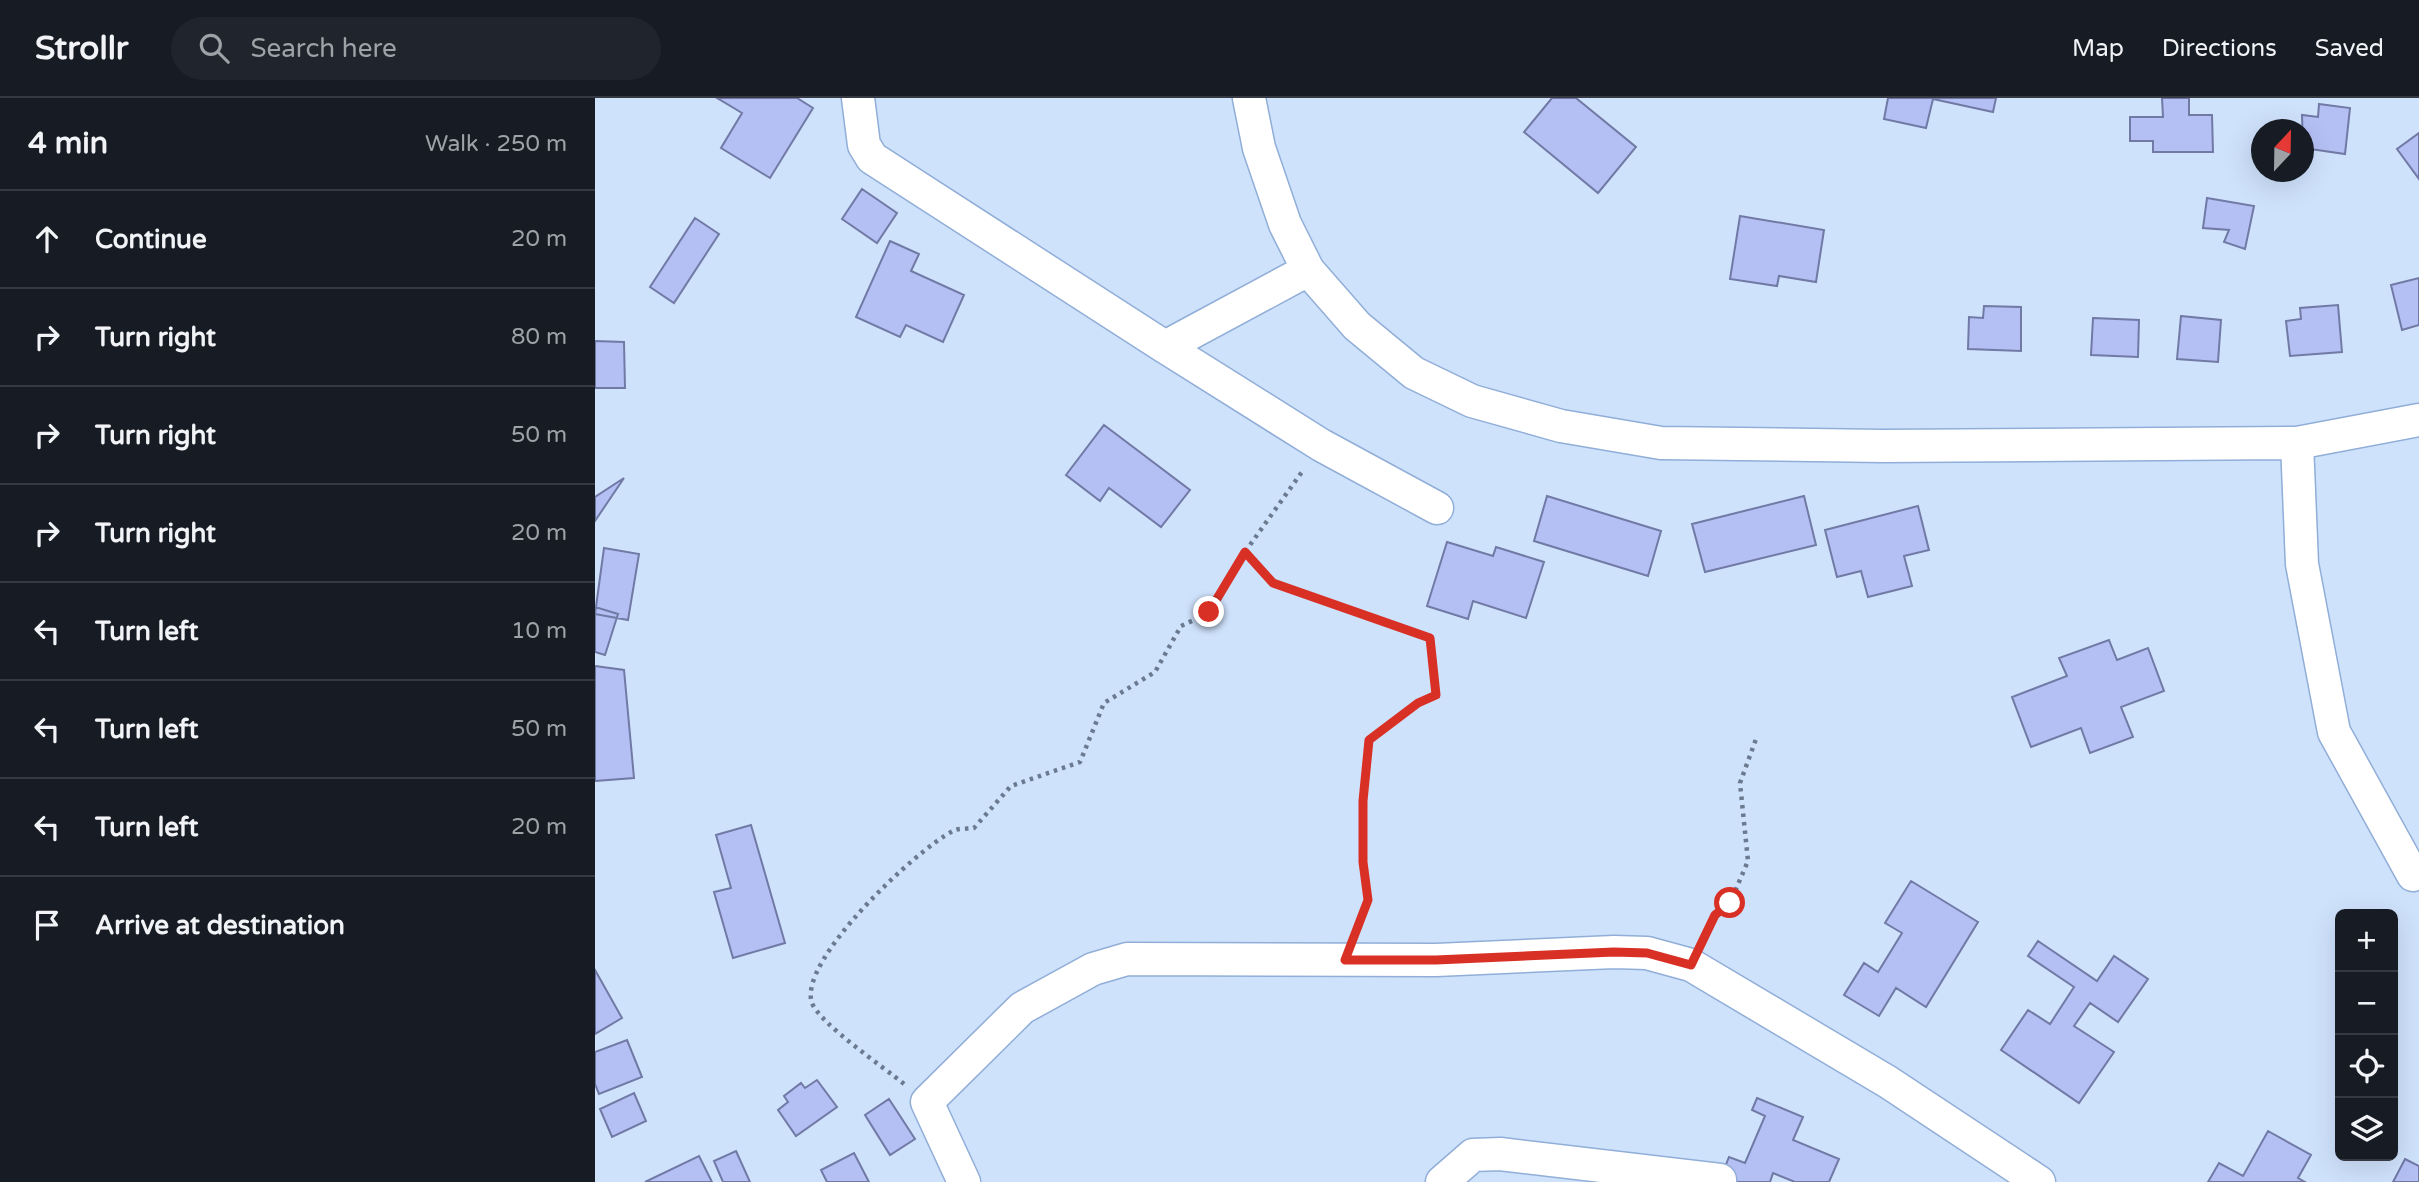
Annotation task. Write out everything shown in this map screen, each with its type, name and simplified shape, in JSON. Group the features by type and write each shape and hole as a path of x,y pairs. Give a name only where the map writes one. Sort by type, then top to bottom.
{"street":[{"path":"858,98 864,145 872,158 1321,445 1437,508"},
{"path":"1249,98 1259,148 1285,224 1308,271 1357,326 1414,373 1472,401 1561,426 1675,443 1882,446 2297,443 2419,420"},
{"path":"1165,347 1308,271"},
{"path":"2297,443 2302,564 2334,732 2413,874"},
{"path":"964,1182 927,1102 1022,1008 1093,969 1127,959 1436,960 1614,952 1647,953 1691,965 1888,1082 2039,1182"},
{"path":"1442,1182 1473,1155 1500,1154 1720,1180"}],"path":[{"path":"927,1102 822,1017 812,1002 812,980 818,968 878,889 954,830 974,828 1011,786 1080,762 1104,703 1155,672 1181,626 1209,612 1245,552 1321,445"},
{"path":"1245,552 1273,583 1430,638 1436,695 1418,703 1369,740 1363,801 1363,862 1368,900 1345,960"},
{"path":"1691,965 1715,915 1730,903 1748,861 1740,783 1756,739"}],"building":[{"path":"717,98 797,98 813,108 770,178 721,148 742,113"},
{"path":"1552,98 1576,98 1636,147 1598,193 1524,132"},
{"path":"1888,98 1996,98 1993,112 1933,99 1926,128 1884,119"},
{"path":"2162,98 2189,98 2189,115 2212,115 2213,152 2153,152 2153,141 2130,141 2130,117 2163,117"},
{"path":"2319,104 2350,108 2345,154 2314,150 2314,119 2302,119 2302,115 2318,117"},
{"path":"2419,133 2419,179 2397,149"},
{"path":"862,189 897,213 877,243 842,219"},
{"path":"2207,198 2254,206 2245,249 2224,242 2229,230 2203,228"},
{"path":"1740,216 1824,230 1816,282 1779,276 1777,286 1730,279"},
{"path":"695,218 719,234 674,303 650,287"},
{"path":"890,241 919,254 911,271 964,295 943,342 906,325 900,337 856,317"},
{"path":"2419,278 2419,325 2402,330 2391,285"},
{"path":"2338,305 2342,352 2290,356 2286,321 2301,319 2300,308"},
{"path":"1984,306 2021,307 2021,351 1968,349 1969,317 1983,318"},
{"path":"2181,316 2221,320 2218,362 2177,359"},
{"path":"2093,318 2139,320 2138,357 2091,355"},
{"path":"595,341 624,342 625,388 595,388"},
{"path":"1104,425 1190,490 1161,527 1109,488 1100,501 1066,475"},
{"path":"624,478 595,521 595,497"},
{"path":"1547,496 1661,531 1648,576 1534,541"},
{"path":"1804,496 1816,545 1705,572 1692,524"},
{"path":"1918,506 1929,550 1904,556 1912,586 1868,597 1861,571 1837,577 1825,530"},
{"path":"1447,542 1493,556 1496,547 1544,562 1526,618 1473,601 1468,619 1427,606"},
{"path":"604,548 639,554 628,620 595,614"},
{"path":"595,607 618,614 605,655 595,652"},
{"path":"2109,640 2117,660 2148,648 2164,691 2121,707 2133,737 2090,753 2081,728 2031,747 2012,697 2067,676 2059,658"},
{"path":"595,666 624,670 634,778 595,781"},
{"path":"751,825 785,943 733,958 714,892 731,888 716,835"},
{"path":"1911,881 1978,922 1926,1007 1896,988 1879,1016 1844,995 1864,963 1878,972 1902,933 1885,923"},
{"path":"2038,941 2097,981 2114,956 2148,979 2118,1022 2090,1003 2074,1026 2114,1052 2079,1103 2001,1050 2028,1010 2050,1024 2074,987 2028,956"},
{"path":"595,970 622,1018 595,1034"},
{"path":"627,1040 642,1077 599,1094 595,1084 595,1052"},
{"path":"817,1080 837,1107 796,1136 778,1110 788,1102 784,1096 801,1083 805,1088"},
{"path":"634,1093 646,1121 612,1137 600,1109"},
{"path":"1757,1098 1803,1117 1793,1140 1839,1159 1829,1182 1795,1182 1773,1173 1770,1182 1732,1182 1721,1177 1729,1157 1745,1163 1765,1116 1752,1110"},
{"path":"889,1099 915,1139 890,1155 865,1115"},
{"path":"2268,1131 2311,1155 2298,1178 2305,1182 2208,1182 2219,1163 2243,1176"},
{"path":"736,1151 750,1182 723,1182 714,1161"},
{"path":"854,1153 869,1182 827,1182 821,1170"},
{"path":"699,1156 712,1182 645,1182"},
{"path":"2405,1159 2419,1166 2419,1182 2393,1182"}],"route":[{"path":"1209,612 1245,552 1273,583 1309,598 1430,638 1436,695 1418,703 1369,740 1363,801 1363,862 1368,900 1345,960 1436,960 1614,952 1647,953 1691,965 1715,915 1730,903"}]}
